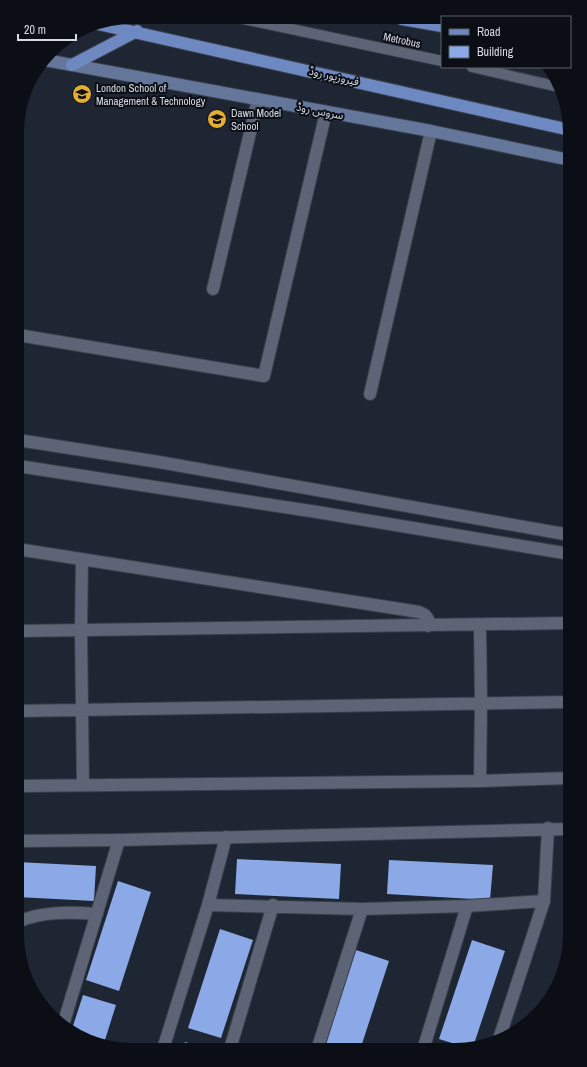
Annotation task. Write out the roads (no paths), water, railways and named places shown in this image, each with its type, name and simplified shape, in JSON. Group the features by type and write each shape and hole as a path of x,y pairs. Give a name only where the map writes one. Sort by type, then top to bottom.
{"main road":[{"path":"431,24 441,26"},
{"name":"فیروزپور روڈ","path":"111,26 563,128"},
{"path":"72,65 137,31"}],"street":[{"name":"سروس روڈ","path":"51,61 431,131 563,159"},
{"path":"213,289 258,99"},
{"path":"24,336 264,376 326,112"},
{"path":"370,394 431,131"},
{"path":"24,441 167,464 563,534"},
{"path":"24,467 317,512 563,553"},
{"path":"24,550 419,612 425,615 428,619 428,626"},
{"path":"82,559 82,786"},
{"path":"24,631 563,623"},
{"path":"480,625 480,781"},
{"path":"24,711 563,702"},
{"path":"24,786 480,781 563,778"},
{"path":"501,1033 544,901 548,828"},
{"path":"24,841 119,840 563,828"},
{"path":"165,1043 208,904 226,837"},
{"path":"65,1019 119,840"},
{"path":"208,904 362,908 467,906 544,901"},
{"path":"232,1043 274,905"},
{"path":"425,1043 467,906"},
{"path":"319,1043 362,908"},
{"path":"24,919 56,913 97,914"}],"lane":[{"name":"Metrobus","path":"267,24 441,61"},
{"path":"476,68 553,86"}],"place":[{"name":"London School of Management & Technology","path":"82,94"},
{"name":"Dawn Model School","path":"217,119"}]}
